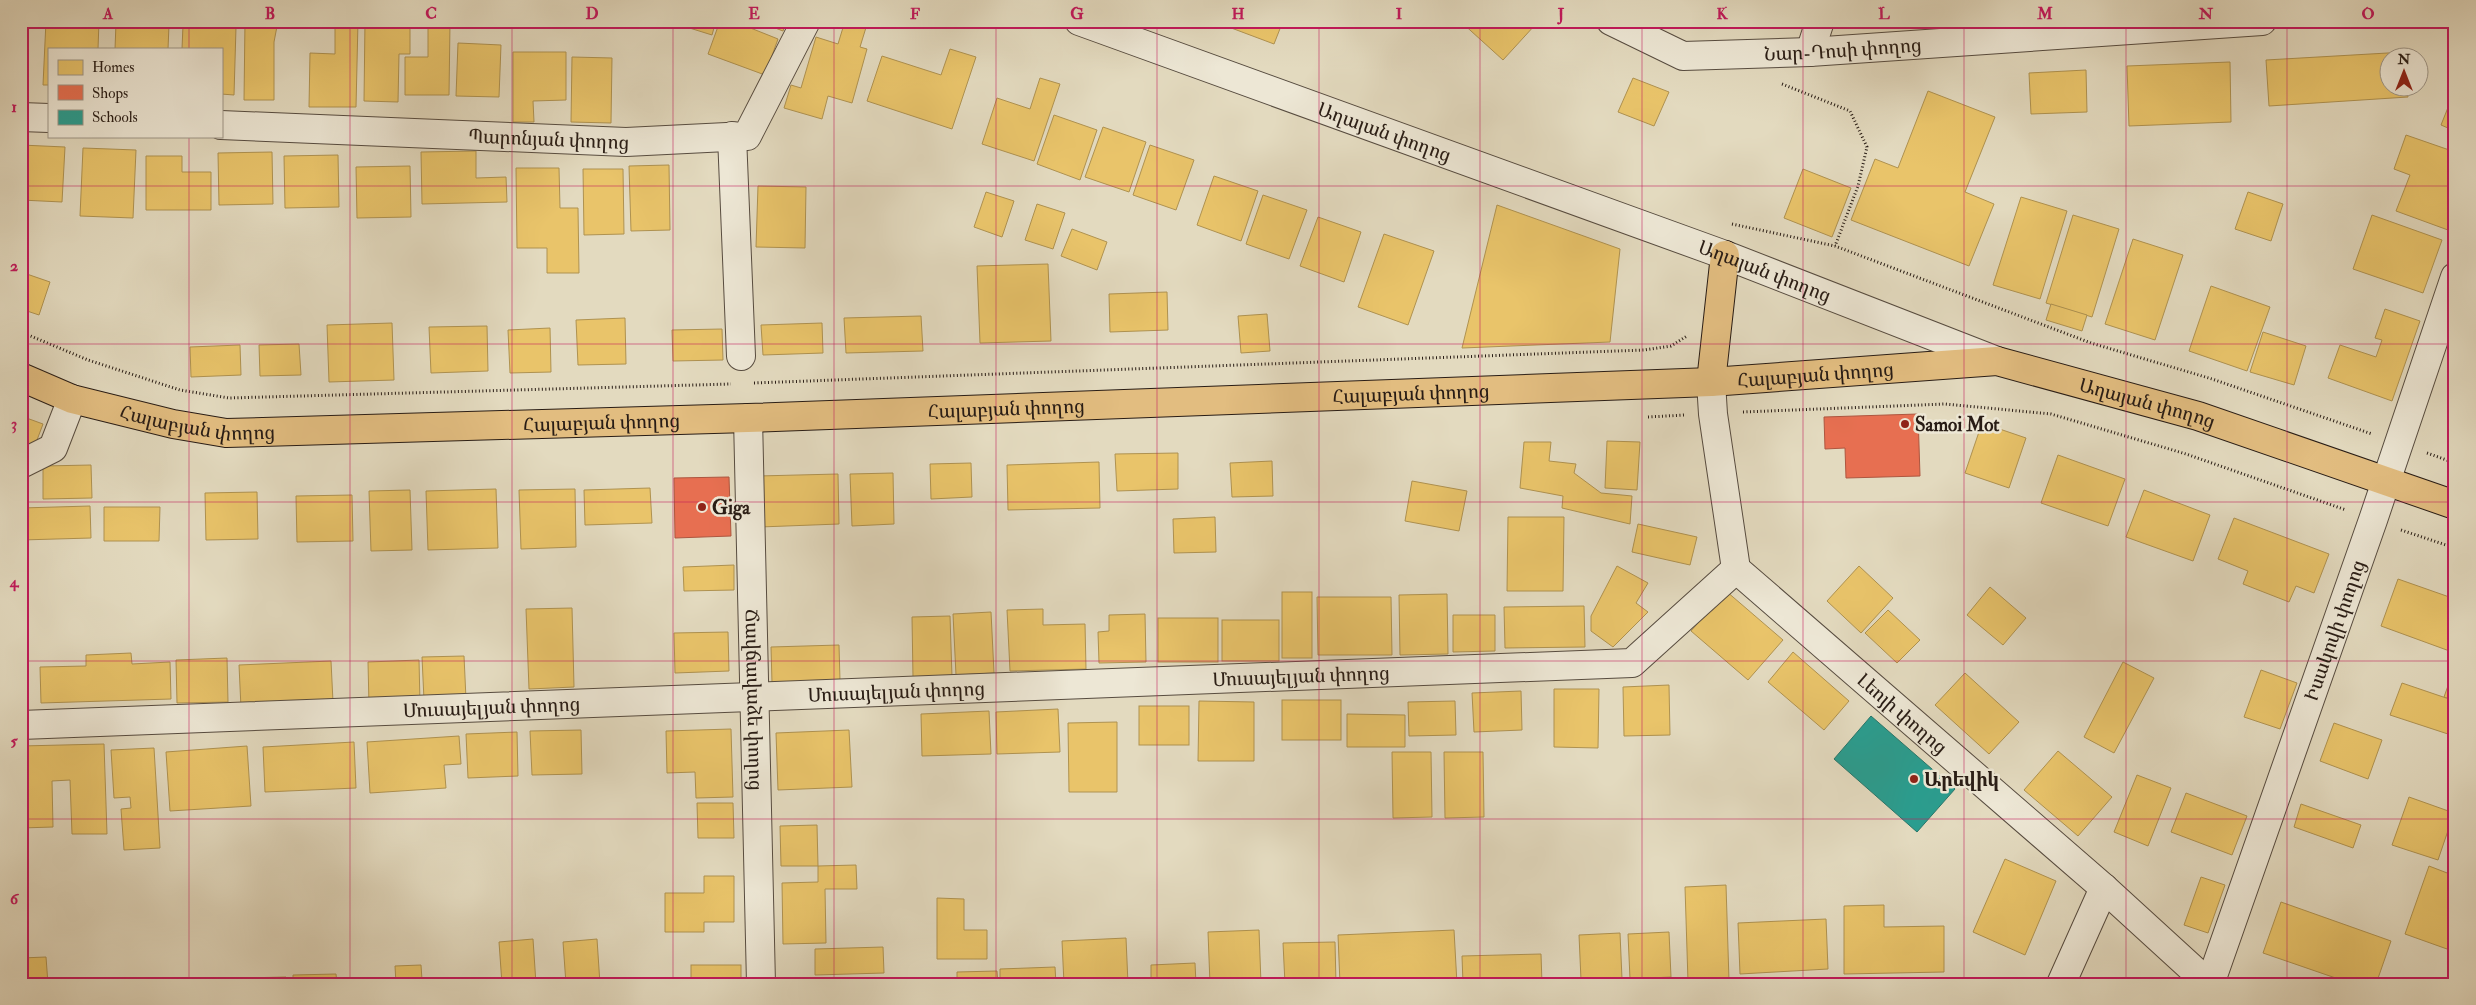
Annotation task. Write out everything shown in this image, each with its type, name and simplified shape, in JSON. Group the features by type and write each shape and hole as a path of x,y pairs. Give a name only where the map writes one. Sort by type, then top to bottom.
{"main road":[{"path":"1711,382 1725,255"},
{"name":"Հալաբյան փողոց","path":"21,377 72,399 172,424 226,433 748,418 1711,382 1997,361"},
{"name":"Աղայան փողոց","path":"1997,361 2198,416 2455,505"}],"street":[{"name":"Պարոնյան փողոց","path":"222,125 626,142 747,136 806,21"},
{"name":"Աղայան փողոց","path":"1079,21 1725,255 1997,361"},
{"name":"Նար-Դոսի փողոց","path":"1611,21 1683,56 1810,52 2262,21"},
{"path":"1810,52 1820,21"},
{"path":"21,117 48,118"},
{"path":"732,136 741,356"},
{"name":"Իսակովի փողոց","path":"2210,984 2374,520 2455,277"},
{"path":"1711,382 1713,414 1736,569"},
{"path":"21,464 53,448 72,399"},
{"name":"Ճավճավաձե փողոց","path":"748,418 761,984"},
{"name":"Մուսայելյան փողոց","path":"21,724 1632,663 1736,569"},
{"name":"Լեոյի փողոց","path":"1736,569 2104,888 2210,984"},
{"path":"2061,984 2104,888"}],"path":[{"path":"1759,53 1760,74 1850,111 1867,147 1858,186 1835,246"},
{"path":"1723,222 1835,246 2091,343 2212,379 2455,463"},
{"path":"752,383 1644,350 1671,346 1687,336 1690,330"},
{"path":"21,332 88,360 180,390 229,398 735,384"},
{"path":"1648,417 1945,404 2052,414 2186,454 2455,548"}],"building: Homes":[{"path":"46,21 99,21 98,48 48,48 48,85 43,85"},
{"path":"245,21 278,21 274,42 274,100 244,100"},
{"path":"335,21 358,21 356,107 309,107 310,53 335,54"},
{"path":"365,21 410,21 410,54 399,54 398,102 364,101"},
{"path":"667,21 716,21 712,35"},
{"path":"720,21 750,21 748,27 778,39 765,75 708,54"},
{"path":"757,21 786,21 783,31"},
{"path":"845,21 868,21 860,47 867,49 852,103 828,96 822,119 784,108 791,85 801,88 816,37 838,44"},
{"path":"1219,21 1283,21 1274,44 1218,23"},
{"path":"1460,21 1531,21 1535,25 1503,60"},
{"path":"116,23 169,25 168,48 115,48"},
{"path":"428,23 450,23 449,95 405,95 405,57 428,57"},
{"path":"183,25 236,27 234,95 222,94 222,48 182,48"},
{"path":"458,43 501,45 499,97 456,96"},
{"path":"950,49 976,57 952,129 867,101 882,56 941,75"},
{"path":"513,52 566,52 566,100 533,101 534,122 513,122"},
{"path":"2378,54 2378,98 2393,98 2269,106 2266,60"},
{"path":"572,57 612,58 611,123 571,122"},
{"path":"2230,62 2231,122 2129,126 2127,66"},
{"path":"2086,70 2087,112 2031,114 2029,73"},
{"path":"1040,78 1060,84 1034,161 982,144 997,98 1030,109"},
{"path":"1633,78 1669,92 1654,126 1618,112"},
{"path":"2455,90 2455,131 2441,125"},
{"path":"1928,91 1995,117 1965,192 1994,204 1969,266 1851,220 1875,159 1898,168"},
{"path":"1054,115 1097,130 1080,180 1037,164"},
{"path":"1103,127 1146,142 1129,192 1085,177"},
{"path":"2406,135 2455,152 2455,210 2448,230 2396,211 2410,175 2394,169"},
{"path":"21,145 65,147 62,202 21,200"},
{"path":"1150,145 1194,160 1176,210 1133,195"},
{"path":"83,148 136,150 133,218 80,216"},
{"path":"476,151 476,178 506,177 507,202 422,204 421,152"},
{"path":"272,152 273,204 219,205 218,153"},
{"path":"338,155 339,207 285,208 284,156"},
{"path":"146,156 182,156 182,172 211,172 211,210 146,210"},
{"path":"669,165 670,230 631,231 629,166"},
{"path":"410,166 411,217 357,218 356,167"},
{"path":"516,168 559,168 560,208 578,208 579,273 547,273 547,248 517,248"},
{"path":"583,169 623,169 624,234 584,235"},
{"path":"1803,169 1851,188 1832,237 1784,218"},
{"path":"1214,176 1258,191 1241,241 1197,225"},
{"path":"758,186 806,187 805,248 756,247"},
{"path":"986,192 1014,201 1002,237 974,227"},
{"path":"2248,192 2283,204 2271,241 2235,229"},
{"path":"1263,195 1307,210 1289,259 1246,244"},
{"path":"2021,197 2067,211 2040,299 1993,285"},
{"path":"1037,204 1065,213 1053,249 1025,240"},
{"path":"1497,205 1620,249 1610,342 1462,348"},
{"path":"2073,215 2119,229 2092,317 2046,303"},
{"path":"2372,215 2442,240 2423,293 2353,269"},
{"path":"1318,217 1361,232 1344,282 1300,266"},
{"path":"1072,229 1107,242 1097,270 1061,256"},
{"path":"1384,234 1434,251 1408,325 1358,307"},
{"path":"2133,239 2183,255 2155,340 2105,324"},
{"path":"1048,264 1051,341 980,343 977,266"},
{"path":"21,272 50,282 39,315 21,309"},
{"path":"2211,286 2270,307 2247,371 2189,351"},
{"path":"1167,292 1168,330 1110,332 1109,294"},
{"path":"2051,304 2087,315 2082,331 2046,320"},
{"path":"2385,309 2420,321 2392,401 2328,378 2340,345 2376,357 2382,340 2375,338"},
{"path":"1267,314 1270,351 1241,353 1238,316"},
{"path":"921,316 923,351 846,353 844,318"},
{"path":"625,318 626,364 578,365 576,320"},
{"path":"392,323 394,380 329,382 327,325"},
{"path":"822,323 823,353 763,355 761,325"},
{"path":"487,326 488,371 431,373 429,327"},
{"path":"550,328 551,372 510,373 508,330"},
{"path":"722,329 723,360 673,361 672,330"},
{"path":"2263,332 2306,346 2294,385 2250,372"},
{"path":"299,344 301,375 260,376 259,345"},
{"path":"240,345 241,375 191,377 190,347"},
{"path":"21,416 43,424 34,448 21,450"},
{"path":"1982,423 2026,438 2009,488 1965,473"},
{"path":"1607,441 1640,442 1637,490 1605,488"},
{"path":"1524,442 1551,442 1549,461 1576,464 1574,473 1601,493 1632,496 1630,524 1562,508 1563,496 1520,488"},
{"path":"1178,453 1178,489 1117,491 1115,454"},
{"path":"2058,455 2125,479 2108,526 2041,503"},
{"path":"1272,461 1273,496 1232,497 1230,463"},
{"path":"1099,462 1100,508 1008,510 1007,465"},
{"path":"971,463 972,497 931,499 930,464"},
{"path":"91,465 92,498 43,499 43,466"},
{"path":"893,473 894,524 852,526 850,474"},
{"path":"838,474 839,524 760,527 758,476"},
{"path":"1412,481 1467,491 1459,531 1405,521"},
{"path":"650,488 652,523 585,525 584,490"},
{"path":"496,489 498,548 428,550 426,491"},
{"path":"575,489 576,547 521,549 519,490"},
{"path":"410,490 412,550 371,551 369,491"},
{"path":"2144,490 2210,515 2193,561 2126,537"},
{"path":"257,492 258,539 206,540 205,493"},
{"path":"352,495 353,541 297,542 296,496"},
{"path":"90,506 91,538 21,540 21,508"},
{"path":"104,507 160,507 159,541 104,541"},
{"path":"1215,517 1216,552 1174,553 1173,519"},
{"path":"1508,517 1564,517 1563,591 1507,591"},
{"path":"2234,518 2329,554 2314,593 2296,586 2289,602 2243,584 2248,571 2218,559"},
{"path":"1638,524 1697,537 1690,565 1632,552"},
{"path":"734,565 734,590 684,591 683,567"},
{"path":"1617,566 1648,583 1636,603 1648,612 1613,647 1591,631 1591,616"},
{"path":"1859,566 1893,598 1861,633 1827,601"},
{"path":"2398,579 2455,599 2455,653 2381,626"},
{"path":"1990,587 2026,618 2003,645 1967,615"},
{"path":"1726,591 1783,640 1748,680 1691,631"},
{"path":"1282,592 1312,592 1312,658 1282,658"},
{"path":"1447,594 1448,654 1400,655 1399,595"},
{"path":"1317,597 1391,597 1392,655 1318,655"},
{"path":"1584,606 1585,647 1505,648 1504,607"},
{"path":"572,608 574,687 529,689 526,609"},
{"path":"1043,609 1043,625 1085,624 1086,669 1010,671 1007,610"},
{"path":"1888,610 1920,640 1897,663 1865,633"},
{"path":"991,612 994,673 956,675 953,614"},
{"path":"1145,614 1146,662 1099,663 1098,632 1109,631 1109,615"},
{"path":"1453,615 1495,615 1495,651 1453,652"},
{"path":"950,616 952,677 913,678 912,617"},
{"path":"1158,618 1218,618 1218,662 1158,662"},
{"path":"1222,620 1279,620 1279,661 1222,661"},
{"path":"728,632 729,671 675,673 674,633"},
{"path":"839,645 840,681 772,683 771,647"},
{"path":"1793,652 1849,701 1824,730 1768,682"},
{"path":"131,653 132,664 170,662 171,699 41,703 40,667 86,666 86,655"},
{"path":"464,656 466,699 424,700 422,657"},
{"path":"227,658 228,702 177,703 176,660"},
{"path":"419,660 420,704 369,706 368,662"},
{"path":"331,661 333,702 241,708 239,665"},
{"path":"2123,662 2154,678 2114,753 2084,737"},
{"path":"2455,666 2455,701 2444,697"},
{"path":"2261,670 2297,683 2280,729 2244,717"},
{"path":"1965,673 2019,722 1989,754 1935,705"},
{"path":"2402,683 2455,701 2455,725 2451,735 2390,715"},
{"path":"1669,685 1670,735 1624,736 1623,687"},
{"path":"1554,689 1599,689 1598,748 1554,747"},
{"path":"1521,691 1522,730 1474,732 1472,693"},
{"path":"1282,700 1341,700 1341,740 1282,740"},
{"path":"1199,701 1254,702 1254,761 1198,761"},
{"path":"1455,701 1456,735 1409,736 1408,702"},
{"path":"1139,706 1189,706 1189,745 1139,745"},
{"path":"1058,709 1060,752 997,754 996,712"},
{"path":"989,711 991,754 922,756 921,714"},
{"path":"1347,714 1405,715 1405,747 1347,747"},
{"path":"1117,722 1117,792 1069,792 1068,723"},
{"path":"2334,723 2382,740 2368,779 2320,761"},
{"path":"731,729 733,797 696,798 695,772 667,773 666,731"},
{"path":"581,730 582,774 532,775 530,731"},
{"path":"849,730 852,787 778,790 776,733"},
{"path":"517,732 518,776 468,778 466,734"},
{"path":"459,736 461,764 444,765 446,788 370,793 367,742"},
{"path":"354,742 356,788 265,792 263,747"},
{"path":"104,744 107,834 72,834 70,780 52,781 53,827 21,828 21,746"},
{"path":"247,746 251,806 170,811 166,752"},
{"path":"154,748 160,848 124,850 121,809 131,808 130,797 114,798 111,750"},
{"path":"2058,751 2112,797 2078,836 2024,790"},
{"path":"1392,752 1431,752 1432,817 1393,818"},
{"path":"1444,752 1483,752 1484,817 1445,818"},
{"path":"2137,775 2171,788 2148,846 2114,832"},
{"path":"2186,793 2247,816 2232,855 2171,832"},
{"path":"2409,797 2454,813 2438,860 2392,845"},
{"path":"697,803 733,803 734,838 698,838"},
{"path":"2301,804 2361,825 2353,848 2294,827"},
{"path":"817,825 818,866 781,866 780,826"},
{"path":"2005,859 2056,881 2025,955 1973,932"},
{"path":"856,865 857,889 825,889 826,943 783,944 782,883 818,882 818,866"},
{"path":"2429,866 2455,876 2455,926 2447,949 2405,934"},
{"path":"704,876 734,876 734,922 704,922 704,932 665,932 665,893 704,893"},
{"path":"2201,877 2225,885 2208,933 2184,925"},
{"path":"1726,885 1729,981 1688,982 1685,887"},
{"path":"937,898 964,899 964,930 987,930 987,959 937,959"},
{"path":"2281,902 2391,941 2376,984 2353,984 2263,953"},
{"path":"1884,905 1884,927 1944,926 1944,972 1844,974 1844,906"},
{"path":"1826,919 1828,969 1740,974 1738,923"},
{"path":"1259,930 1261,984 1210,984 1208,932"},
{"path":"1454,930 1457,984 1340,984 1338,935"},
{"path":"1669,932 1671,977 1630,979 1628,934"},
{"path":"1620,933 1622,979 1581,980 1579,935"},
{"path":"1126,938 1128,984 1064,984 1062,941"},
{"path":"533,939 536,984 502,984 499,942"},
{"path":"597,939 600,984 566,984 563,942"},
{"path":"1335,942 1336,984 1285,984 1283,943"},
{"path":"883,947 884,973 815,975 815,949"},
{"path":"1541,954 1542,984 1463,984 1462,956"},
{"path":"46,957 48,984 21,984 21,958"},
{"path":"1195,963 1196,984 1151,984 1151,965"},
{"path":"421,965 422,980 446,978 447,984 396,984 395,966"},
{"path":"691,965 741,965 741,984 691,984"},
{"path":"1055,967 1056,984 1000,984 1000,969"},
{"path":"997,971 998,984 957,984 957,972"},
{"path":"336,974 337,984 293,984 293,975"},
{"path":"286,977 286,984 243,984 243,978"},
{"path":"179,978 179,984 138,984 138,979"}],"building: Shops":[{"path":"1918,414 1920,476 1846,478 1845,448 1825,449 1824,417"},
{"name":"Giga","path":"729,477 731,536 675,538 674,478"}],"building: Schools":[{"path":"1871,716 1955,789 1917,832 1834,759"}],"place":[{"name":"Samoi Mot","path":"1905,424"},
{"name":"Giga","path":"702,507"},
{"name":"Արեվիկ","path":"1914,779"}]}
